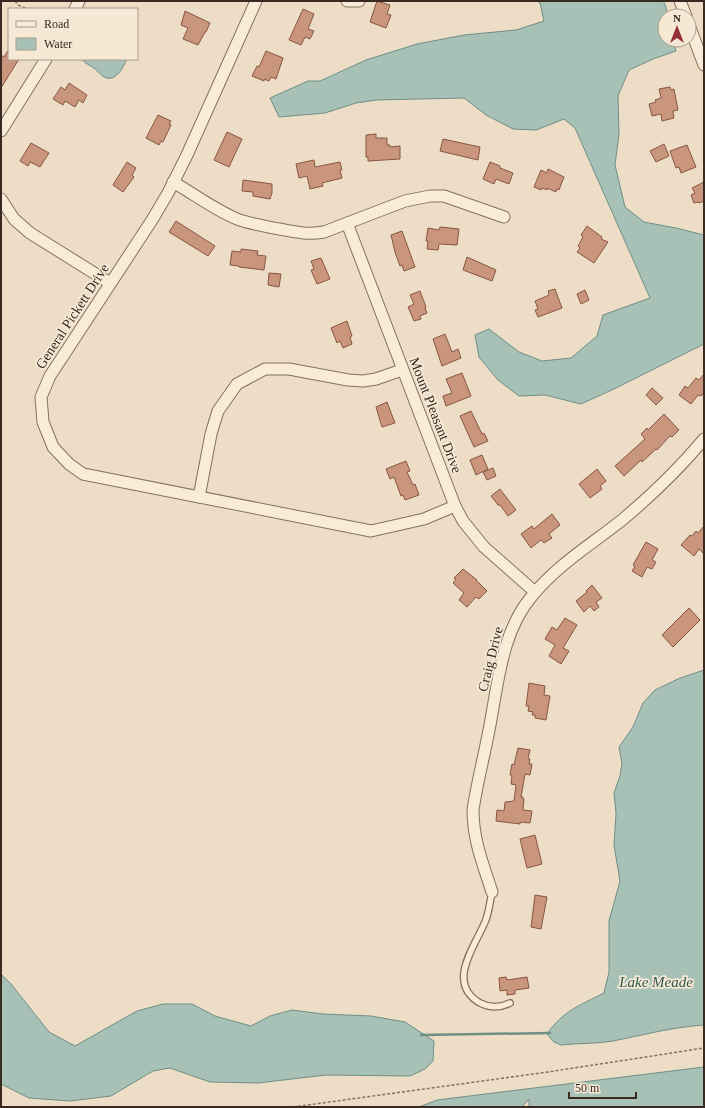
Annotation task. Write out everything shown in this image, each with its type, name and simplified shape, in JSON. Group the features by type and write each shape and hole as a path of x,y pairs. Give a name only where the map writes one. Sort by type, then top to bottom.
{"street":[{"name":"General Pickett Drive","path":"256,1 187,155 173,182 152,220 50,376 41,397 43,422 54,447 69,464 83,474 371,532 424,519 455,506"},
{"path":"347,1 359,1"},
{"path":"697,46 704,65"},
{"path":"1,131 45,60"},
{"path":"173,182 223,212 249,223 302,234 324,232 405,201 430,196 444,196 504,217"},
{"path":"1,199 14,219 30,233 110,283"},
{"name":"Mount Pleasant Drive","path":"347,224 455,506 463,521 484,547 535,592"},
{"path":"199,497 211,434 218,411 237,384 265,369 289,369 348,380 363,381 383,377 402,370"},
{"name":"Craig Drive","path":"492,892 476,842 473,826 476,795 507,643 520,612 535,592 568,561 617,524 649,497 684,463 704,439"}],"lane":[{"path":"492,892 486,920 464,967 463,982 470,995 483,1005 499,1007 510,1003"}],"path":[{"path":"15,1 18,5 26,8"},
{"path":"293,1107 548,1072 704,1048"}],"water":[{"path":"537,1 663,1 666,8 657,8 657,48 675,48 676,51 653,59 629,70 618,96 619,134 615,165 625,207 644,222 704,235 704,344 581,404 545,395 519,396 498,380 479,357 475,335 489,329 519,352 542,361 571,358 597,336 603,315 650,298 575,128 564,119 536,130 513,129 486,115 464,98 376,100 356,103 325,113 279,117 270,98 308,81 320,81 366,60 417,44 464,35 516,30 544,21 540,3"},
{"path":"83,60 126,60 118,73 112,78 104,77"},
{"name":"Lake Meade","path":"704,670 704,1025 669,1029 607,1042 561,1045 554,1042 547,1034 560,1019 572,1009 604,993 609,972 609,921 620,881 614,845 616,813 614,793 620,776 622,763 619,747 633,727 643,703 655,690 680,678"},
{"path":"1,974 11,984 49,1032 75,1046 137,1011 163,1004 192,1004 215,1016 251,1026 270,1016 292,1010 323,1014 371,1016 405,1022 434,1041 433,1061 425,1069 410,1076 326,1075 258,1083 210,1082 170,1068 153,1071 111,1096 70,1101 29,1098 1,1084"},
{"path":"704,1067 704,1107 529,1107 529,1099 522,1107 419,1107 437,1100"}],"building":[{"path":"377,1 390,5 387,14 391,15 386,28 370,22"},
{"path":"303,9 314,14 308,29 314,31 310,39 305,37 301,45 289,40"},
{"path":"185,11 210,23 198,45 183,39 188,28 181,25"},
{"path":"8,51 8,60 18,60 1,88 1,55 4,57"},
{"path":"266,51 283,58 276,79 271,77 269,81 264,79 264,81 252,76 257,66 259,67"},
{"path":"69,83 87,95 83,103 79,100 75,107 65,101 63,105 53,99 61,87 65,90"},
{"path":"670,87 671,90 674,89 678,110 673,111 674,118 662,121 661,114 652,116 649,104 656,102 655,100 661,98 659,89"},
{"path":"158,115 171,121 169,124 171,125 163,142 161,141 159,145 146,138"},
{"path":"227,132 242,139 229,167 214,160"},
{"path":"376,134 376,138 387,138 387,145 390,145 390,147 400,146 400,159 368,161 368,157 366,157 366,135"},
{"path":"443,139 480,147 478,160 440,151"},
{"path":"31,143 49,153 40,167 30,162 28,166 20,161"},
{"path":"664,144 669,156 656,162 650,151"},
{"path":"687,145 696,167 681,173 679,167 676,168 670,151"},
{"path":"314,160 315,167 340,162 342,178 322,183 323,186 310,189 307,176 299,178 296,164"},
{"path":"127,162 136,168 132,175 134,177 123,192 113,185"},
{"path":"490,162 513,173 509,184 496,179 494,184 483,179"},
{"path":"548,169 564,177 559,190 557,189 556,192 547,188 547,190 542,188 541,190 534,187 541,170 547,173"},
{"path":"243,180 272,184 270,199 253,196 253,192 242,191"},
{"path":"704,182 704,201 694,203 691,195 695,193 692,188"},
{"path":"176,221 215,246 208,256 169,232"},
{"path":"587,226 602,237 601,239 608,242 594,263 577,252 580,248 578,246 583,237 581,235"},
{"path":"440,227 459,229 457,245 439,244 438,250 427,249 428,241 426,241 428,228 439,230"},
{"path":"402,231 415,267 404,271 402,265 400,266 391,235"},
{"path":"241,249 258,251 257,255 266,256 264,270 230,265 232,251 241,252"},
{"path":"467,257 496,270 492,281 463,270"},
{"path":"321,258 330,279 317,284 311,270 314,269 311,261"},
{"path":"269,273 281,274 279,287 268,285"},
{"path":"555,289 562,308 538,317 535,310 538,309 535,301 547,296 549,294 548,291"},
{"path":"585,290 589,300 581,304 577,294"},
{"path":"420,291 427,313 420,316 421,319 414,321 408,307 414,304 410,295"},
{"path":"347,321 352,336 350,337 352,344 343,348 340,341 337,343 331,328"},
{"path":"445,334 452,352 458,349 461,358 442,366 433,339"},
{"path":"462,373 471,396 446,406 443,396 452,393 446,379"},
{"path":"704,374 704,392 701,396 698,395 691,404 679,395 685,386 688,388 696,378 699,380"},
{"path":"652,388 663,398 656,405 646,395"},
{"path":"387,402 395,423 382,427 376,407"},
{"path":"471,411 482,434 484,433 488,441 474,447 460,416"},
{"path":"664,414 679,430 672,437 670,436 657,450 656,449 642,462 641,460 624,476 615,466 645,439 641,434 647,428 648,430"},
{"path":"482,455 488,469 476,475 470,460"},
{"path":"406,461 410,471 407,472 413,485 415,484 419,495 405,500 403,495 401,496 394,477 390,479 386,469"},
{"path":"493,468 496,476 487,480 483,472"},
{"path":"597,469 606,481 600,486 602,489 590,498 579,484"},
{"path":"500,489 516,510 508,516 491,496"},
{"path":"552,514 560,525 549,534 552,538 544,543 541,540 531,548 521,534 532,526 534,529"},
{"path":"704,526 704,554 699,549 694,556 681,545 690,535 692,536 696,531 698,533"},
{"path":"646,542 658,549 652,560 656,562 652,569 647,567 642,577 632,571 635,566 633,565"},
{"path":"463,569 477,580 487,591 479,599 476,597 467,607 459,600 464,593 453,583 456,579 454,578"},
{"path":"592,585 602,598 596,602 599,607 594,611 590,606 584,612 576,601 587,592 586,591"},
{"path":"689,608 700,620 673,647 662,635"},
{"path":"565,618 577,625 563,648 569,651 561,664 549,656 555,645 545,639 552,627 557,630"},
{"path":"529,683 545,686 544,695 550,696 546,720 535,718 535,715 532,715 533,712 528,711 529,706 526,706"},
{"path":"518,748 530,750 528,759 530,759 529,764 532,764 530,775 525,774 521,797 524,799 523,810 532,811 530,823 520,822 520,824 496,821 497,810 504,811 505,802 514,801 516,785 511,784 512,775 510,775 512,764 514,765"},
{"path":"535,835 542,864 527,868 520,839"},
{"path":"535,895 547,897 541,929 531,927"},
{"path":"506,977 507,980 527,977 529,988 515,990 515,994 507,995 507,990 500,991 499,978"}],"waterway":[{"path":"421,1035 550,1033"}]}
